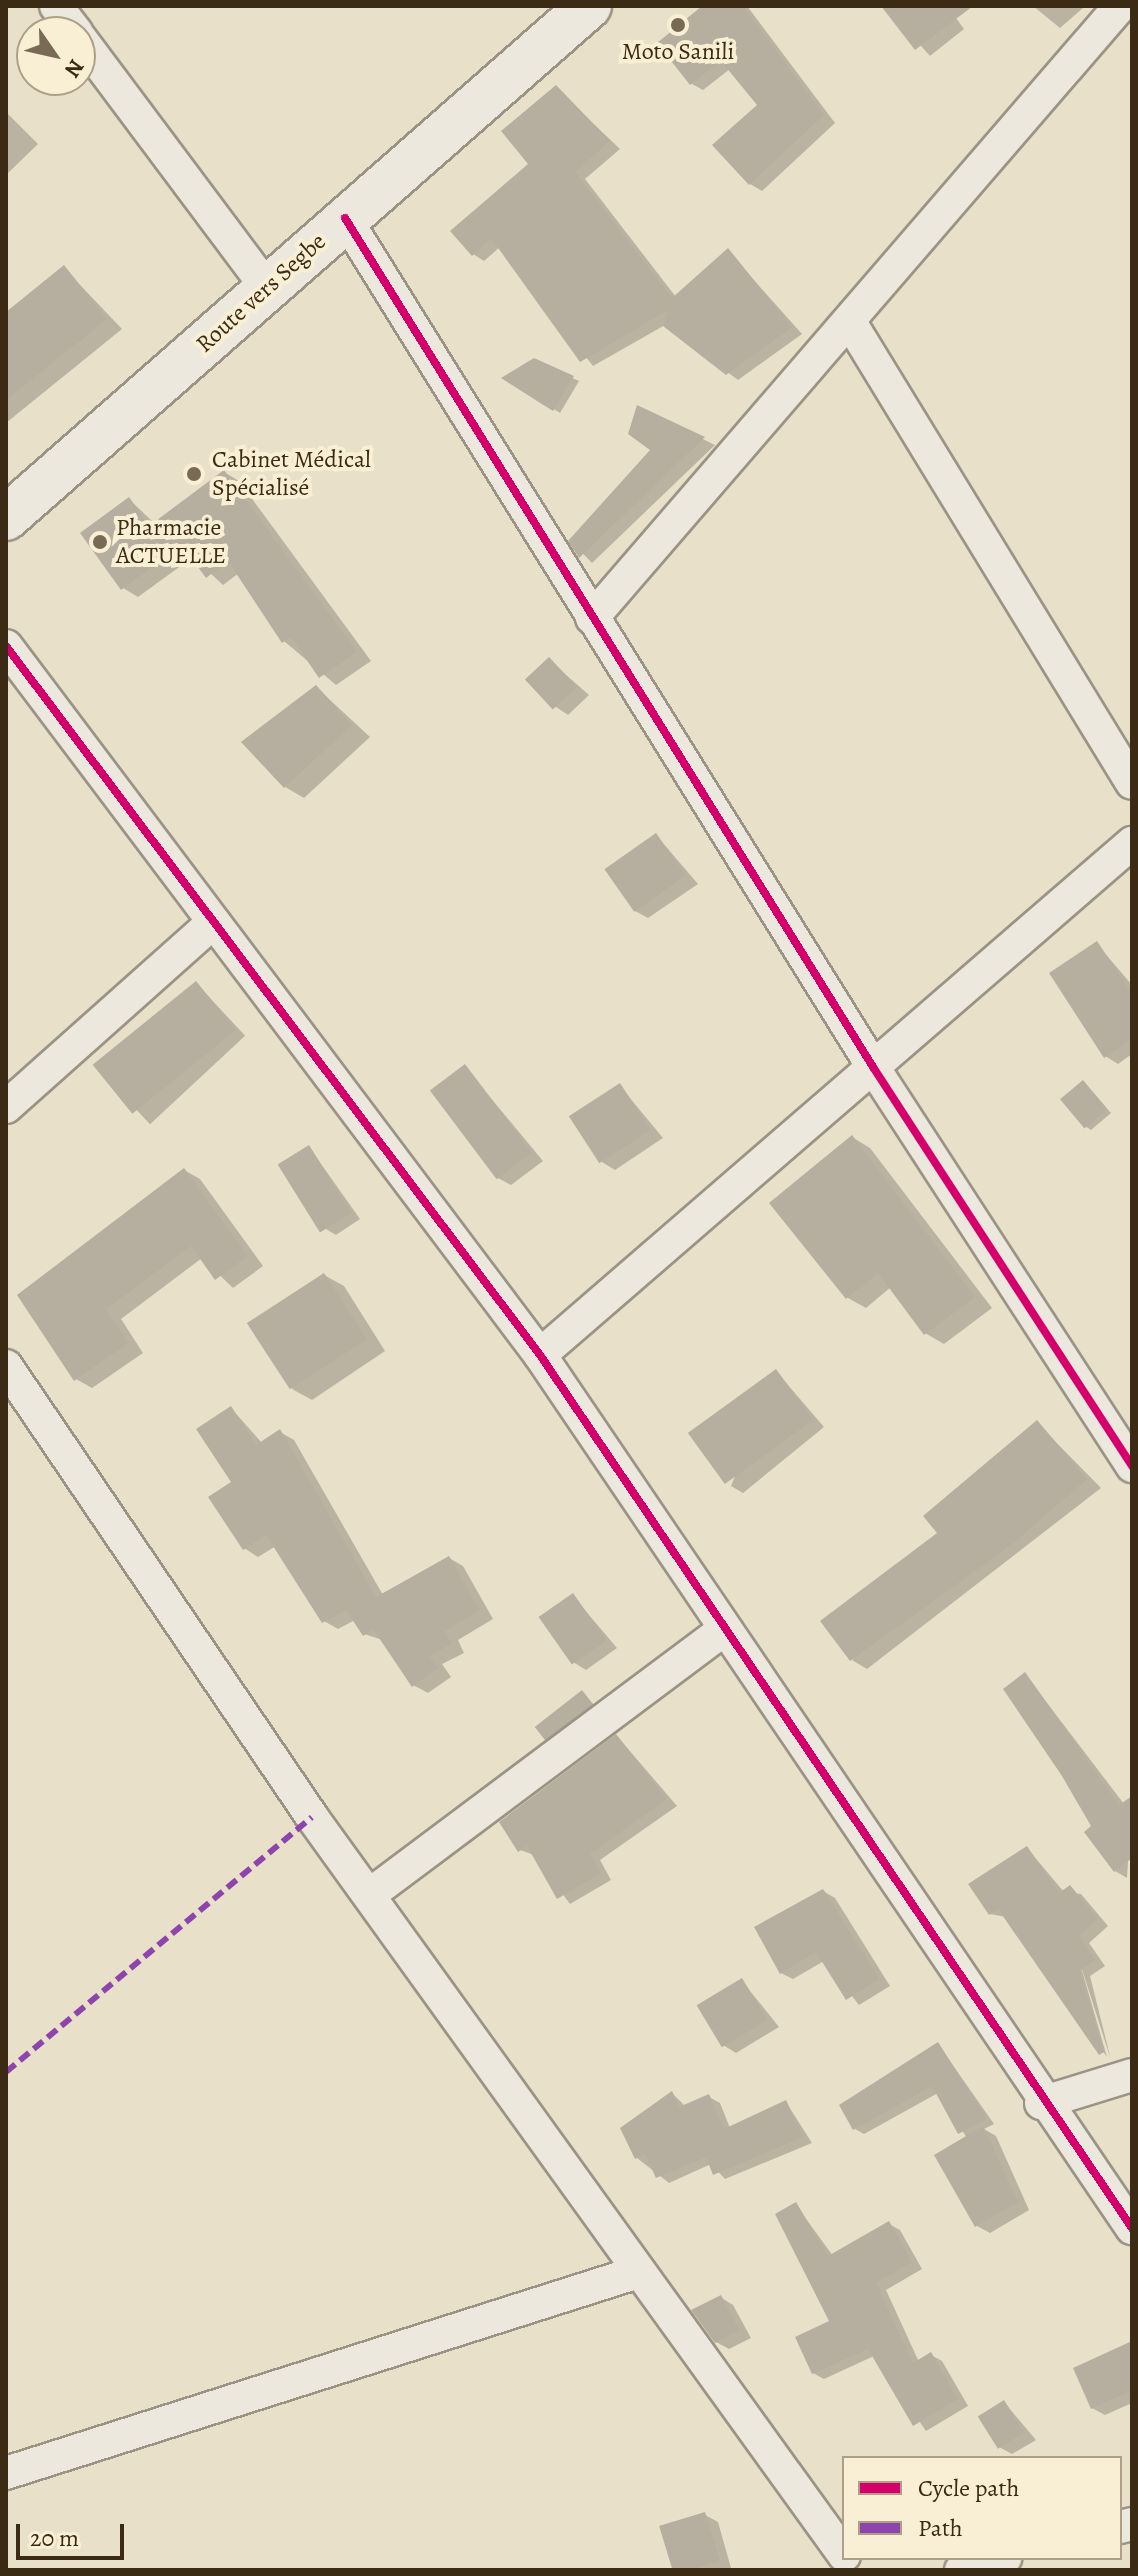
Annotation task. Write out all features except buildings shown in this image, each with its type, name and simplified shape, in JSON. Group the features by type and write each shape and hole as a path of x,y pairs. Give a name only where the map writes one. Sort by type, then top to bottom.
{"main road":[{"name":"Route vers Segbe","path":"6,518 589,6"}],"street":[{"path":"592,618 1122,6 1132,14"},
{"path":"96,59 267,288"},
{"path":"345,218 873,1067 1132,1466"},
{"path":"850,322 1132,783"},
{"path":"6,646 540,1355 1041,2103 1132,2228"},
{"path":"540,1355 1132,843"},
{"path":"6,1107 214,922"},
{"path":"6,1366 312,1817 372,1893 635,2273 842,2552"},
{"path":"372,1893 724,1630"},
{"path":"1041,2103 1132,2075"},
{"path":"6,2473 635,2273"},
{"path":"961,2570 998,2560"}],"marked path":[{"path":"6,2072 312,1817"}],"cycle path":[{"path":"345,218 873,1067 1132,1466"},
{"path":"6,646 540,1355 1132,2228"}],"place":[{"name":"Moto Sanili","path":"678,25"},
{"name":"Cabinet Médical Spécialisé","path":"194,474"},
{"name":"Pharmacie ACTUELLE","path":"100,542"}]}
